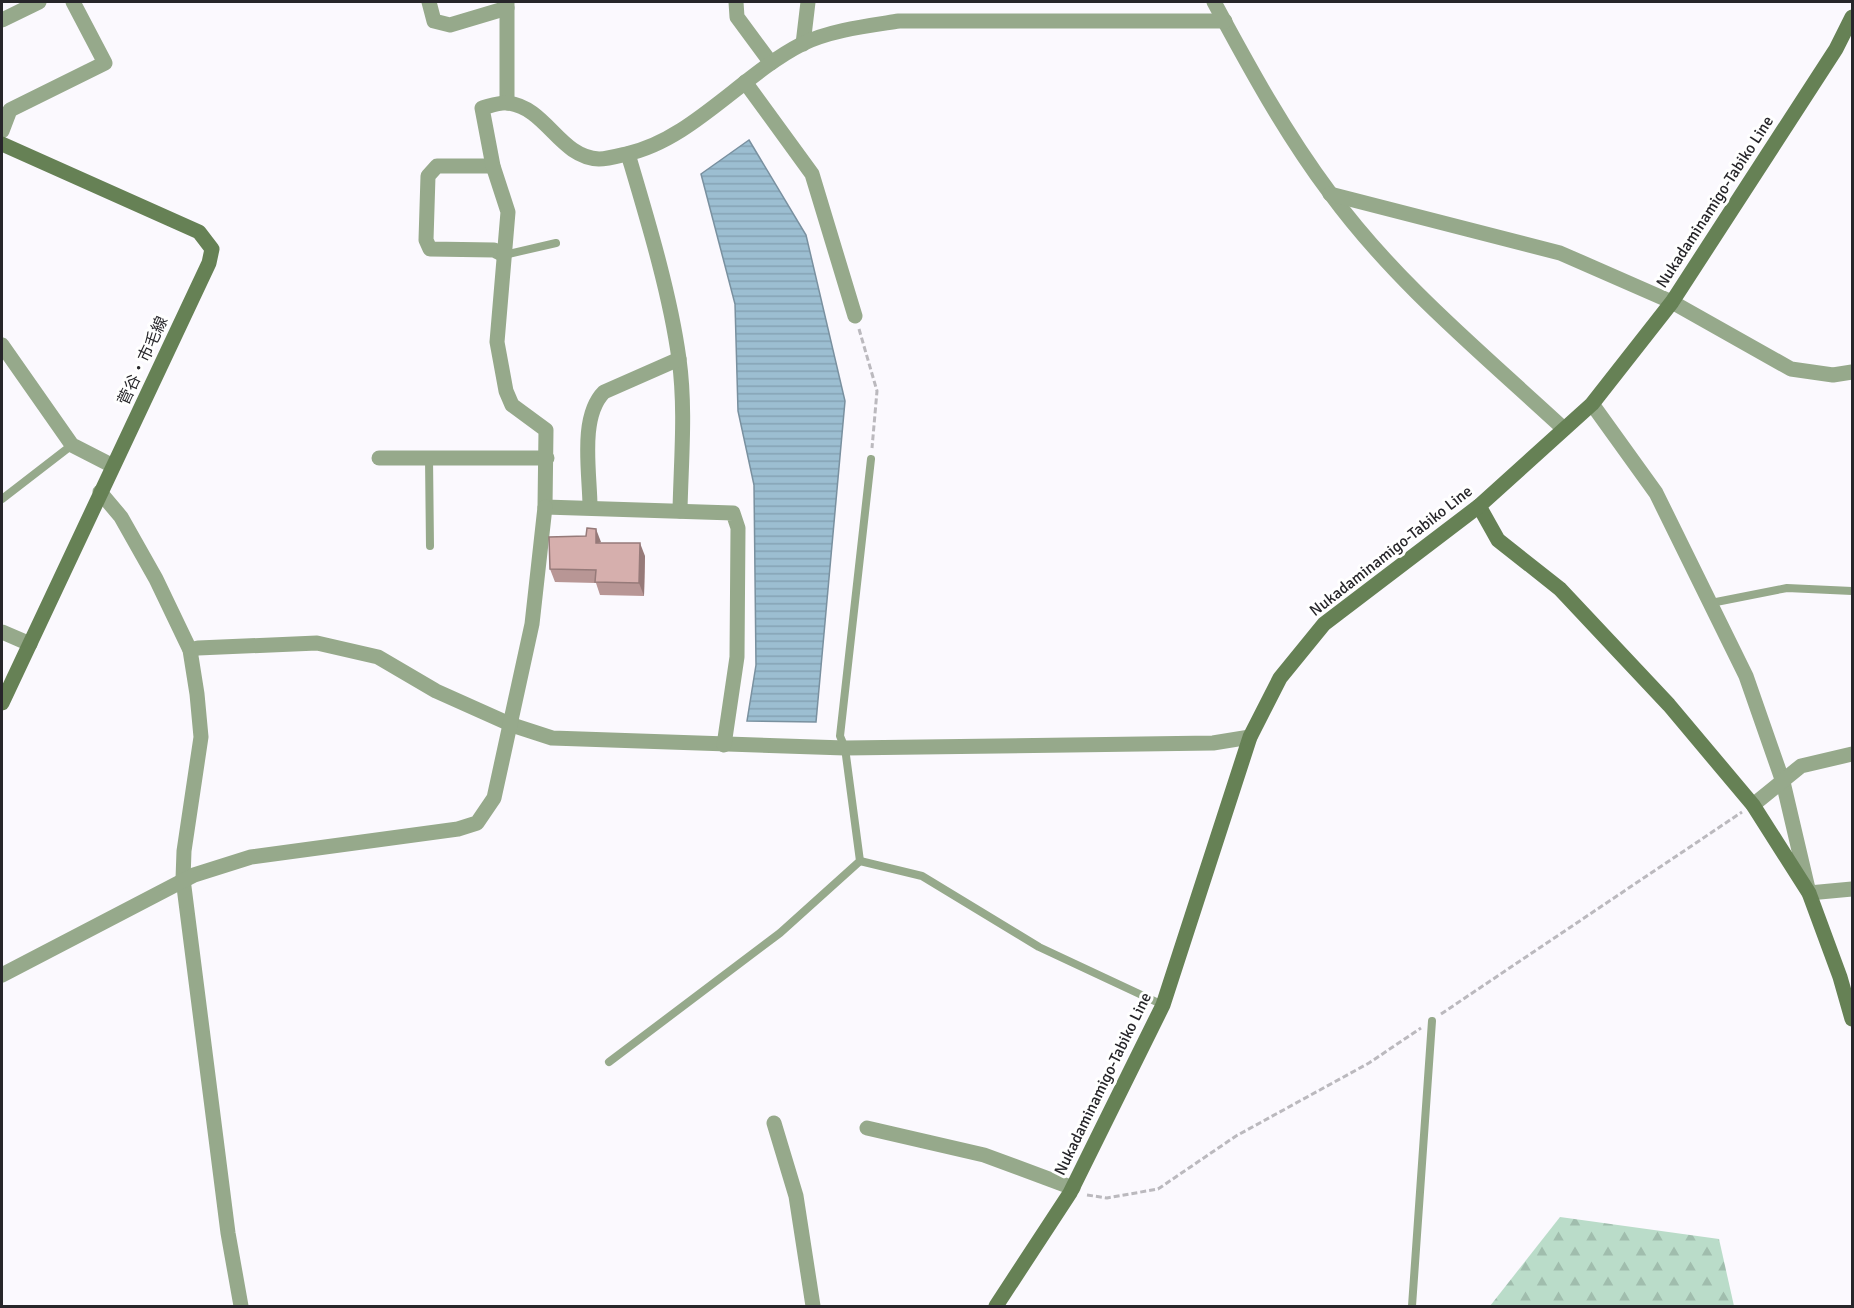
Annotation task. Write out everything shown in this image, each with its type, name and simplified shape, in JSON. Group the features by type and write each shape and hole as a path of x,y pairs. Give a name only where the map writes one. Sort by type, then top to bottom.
{"main road":[{"name":"Nukadaminamigo-Tabiko Line","path":"996,1306 1073,1188 1163,1005 1250,737 1280,678 1324,624 1479,506 1592,404 1672,302 1836,49 1852,17"},
{"name":"菅谷・市毛線","path":"2,144 200,232 212,249 209,263 2,703"},
{"path":"1479,506 1498,540 1560,589 1669,705 1753,805 1809,893 1840,977 1852,1019"}],"street":[{"path":"2,20 39,2"},
{"path":"2,131 10,110 105,63 73,2"},
{"path":"429,2 434,21 450,26 507,5 507,103"},
{"path":"736,2 737,17 771,63"},
{"path":"803,44 808,2"},
{"path":"1214,2 1285,127 1330,194 1395,271 1564,429"},
{"path":"2,975 183,879 251,857 458,829 477,823 494,798 512,725 532,624 545,507 547,458 546,430 512,405 506,391 497,342 508,212 494,166 482,108 507,103 530,110 565,144 579,153 599,159 628,154 662,143 771,63 803,44 851,29 899,21 1225,21"},
{"path":"745,82 812,174 855,316"},
{"path":"628,154 649,225 680,359 680,511"},
{"path":"494,166 437,166 428,176 426,240 430,249 494,250 504,255"},
{"path":"1330,194 1560,253 1672,302 1791,369 1833,375 1852,372"},
{"path":"2,345 72,446 113,466"},
{"path":"590,507 589,419 594,401 604,392 680,359"},
{"path":"1592,404 1656,493 1746,676 1783,782 1809,893 1852,889"},
{"path":"379,458 547,458"},
{"path":"100,492 127,527 190,650 201,737 184,850 183,879 228,1233 241,1306"},
{"path":"545,507 733,513 738,528 737,657 724,745"},
{"path":"2,632 30,644"},
{"path":"190,650 210,647 324,644 378,657 436,691 512,725 552,738 845,748 1213,743 1250,737"},
{"path":"1753,805 1801,766 1852,754"},
{"path":"774,1123 796,1196 813,1306"},
{"path":"867,1128 984,1155 1073,1188"}],"lane":[{"path":"504,255 556,243"},
{"path":"2,499 72,446"},
{"path":"429,458 430,546"},
{"path":"860,861 845,748 840,736 871,459"},
{"path":"1711,603 1787,588 1852,591"},
{"path":"860,861 922,876 1040,947 1163,1005"},
{"path":"609,1062 780,933 860,861"},
{"path":"1412,1306 1432,1021"}],"path":[{"path":"855,316 877,391 871,459"}],"green space":[{"path":"1560,1217 1719,1239 1734,1306 1490,1306"}],"water":[{"path":"749,140 806,235 845,401 816,722 747,721 756,665 754,485 738,411 735,304 701,174"}],"building":[{"path":"587,528 596,529 596,543 640,543 639,583 595,582 596,570 550,569 549,537 586,536"}]}
